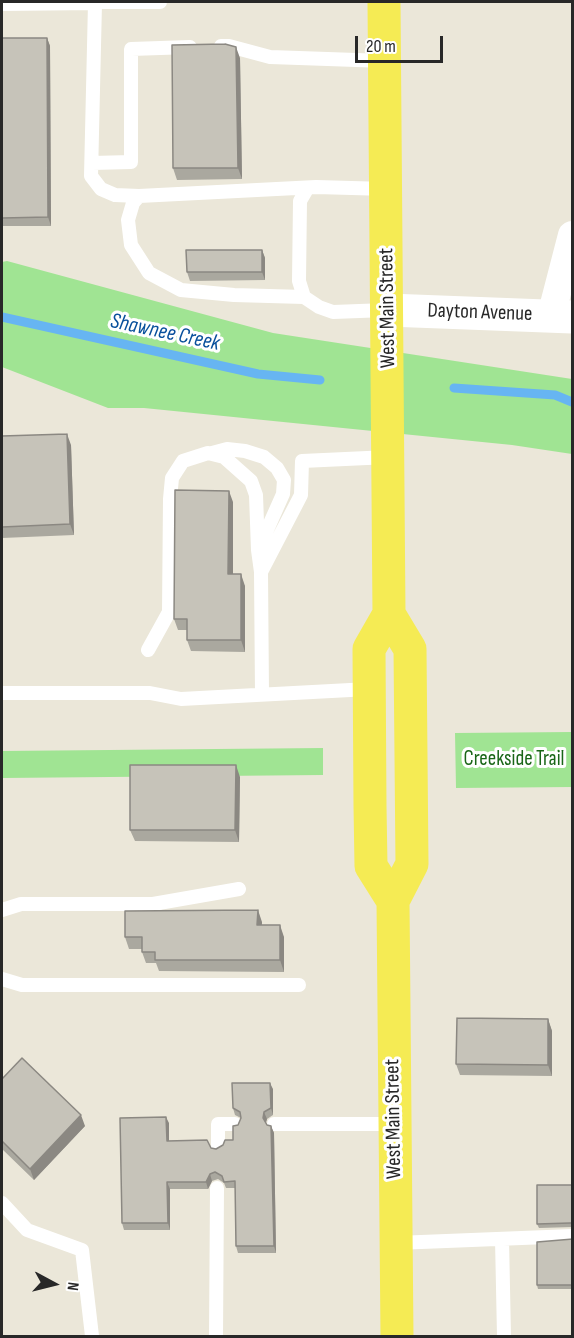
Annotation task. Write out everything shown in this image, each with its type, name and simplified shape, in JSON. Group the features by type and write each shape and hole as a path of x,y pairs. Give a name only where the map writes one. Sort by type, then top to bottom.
{"main road":[{"name":"West Main Street","path":"384,2 389,614 369,649 369,689 371,866 393,901"},
{"name":"Dayton Avenue","path":"388,310 562,316"},
{"name":"West Main Street","path":"389,614 410,649 412,864 393,901 397,1336"}],"street":[{"path":"562,316 573,236"}],"lane":[{"path":"95,2 91,176 101,189 115,195 139,196 332,187 387,189"},
{"path":"2,4 160,2"},
{"path":"92,163 130,162 131,49 229,46 270,57 385,61"},
{"path":"304,297 300,281 300,201 307,189"},
{"path":"139,196 133,203 128,220 131,245 148,273 181,290 234,295 304,297 319,307 333,312 388,310"},
{"path":"148,650 169,612 170,499 172,478 183,461 226,449 245,451 264,457 277,468 284,480 283,494 258,549"},
{"path":"208,453 224,457 251,481 255,495 261,572 262,694"},
{"path":"261,572 301,495 302,461 389,457"},
{"path":"2,693 150,693 181,699 369,689"},
{"path":"2,910 21,904 153,904 239,889"},
{"path":"2,979 22,985 299,985"},
{"path":"218,1147 218,1124 235,1124"},
{"path":"274,1124 394,1124"},
{"path":"216,1336 217,1188"},
{"path":"2,1203 27,1230 82,1250 92,1336"},
{"path":"396,1243 573,1236"},
{"path":"502,1239 504,1336"}],"green space":[{"path":"7,261 273,333 572,379 572,454 512,445 144,408 108,408 2,367 2,262"},
{"name":"Creekside Trail","path":"572,732 572,787 456,788 455,733"},
{"path":"323,748 323,775 2,778 2,751"}],"building":[{"path":"2,38 47,38 48,217 2,218"},
{"path":"225,44 236,47 238,168 173,168 172,45"},
{"path":"186,250 262,250 262,272 187,272"},
{"path":"67,434 70,524 2,527 2,436"},
{"path":"175,490 229,491 228,574 241,574 241,640 187,640 187,619 174,619"},
{"path":"572,531 573,531 573,584"},
{"path":"130,765 236,765 235,830 130,830"},
{"path":"258,910 257,925 280,925 280,960 155,960 155,952 142,952 142,937 125,937 125,911"},
{"path":"457,1018 548,1019 548,1065 456,1064"},
{"path":"22,1058 81,1115 30,1169 2,1141 2,1079"},
{"path":"232,1083 270,1083 271,1108 264,1112 263,1118 267,1125 271,1126 274,1246 236,1246 235,1181 224,1182 222,1176 215,1172 210,1174 206,1182 167,1182 168,1223 122,1223 120,1118 166,1117 167,1141 207,1140 211,1148 216,1149 223,1145 225,1140 233,1140 233,1126 238,1125 241,1118 240,1112 233,1108"},
{"path":"537,1185 573,1185 573,1223 537,1224"},
{"path":"573,1239 573,1285 537,1285 537,1242"}],"waterway":[{"name":"Shawnee Creek","path":"2,317 258,374 320,380"},
{"name":"Shawnee Creek","path":"454,388 555,395 572,402"}]}
